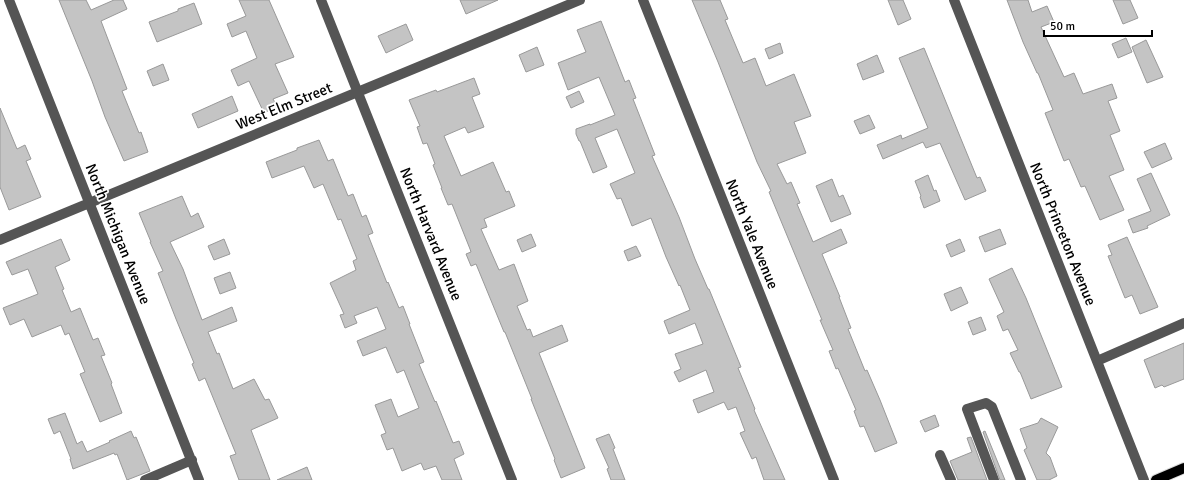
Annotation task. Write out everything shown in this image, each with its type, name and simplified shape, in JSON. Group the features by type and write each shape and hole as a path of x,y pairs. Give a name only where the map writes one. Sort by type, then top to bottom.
{"main road":[{"path":"1156,480 1184,468"}],"street":[{"name":"North Michigan Avenue","path":"9,0 199,480"},
{"name":"North Harvard Avenue","path":"321,0 512,480"},
{"name":"West Elm Street","path":"0,240 580,0"},
{"name":"North Yale Avenue","path":"643,0 834,480"},
{"name":"North Princeton Avenue","path":"954,0 1144,480"},
{"path":"1097,361 1184,323"},
{"path":"994,480 967,410 986,403 992,407 1021,480"},
{"path":"940,455 951,480"},
{"path":"145,480 192,460"}],"building":[{"path":"59,0 86,0 91,10 114,0 123,0 127,9 101,21 127,89 122,91 139,133 141,132 148,152 124,161"},
{"path":"239,0 269,0 294,57 275,64 288,93 273,99 277,106 264,113 249,81 238,86 231,70 257,58 246,31 232,37 227,24 246,16"},
{"path":"460,0 498,0 466,14"},
{"path":"692,0 720,0 728,19 725,20 743,63 755,58 766,86 794,74 811,116 794,122 806,153 777,164 787,184 791,182 800,203 797,204 813,242 841,229 847,243 822,254 851,328 848,329 865,371 867,370 880,400 897,443 875,452 864,426 860,427 854,411 856,410 829,351 833,350 820,320 822,320 769,192 771,191 757,162"},
{"path":"888,0 903,0 911,19 898,25"},
{"path":"1007,0 1028,0 1032,12 1047,6 1054,22 1041,27 1064,77 1074,73 1083,94 1112,84 1117,98 1108,101 1120,131 1110,135 1124,170 1109,176 1124,210 1100,220 1085,186 1081,187 1069,159 1064,161 1045,113 1053,110 1038,73 1023,42"},
{"path":"1113,0 1130,0 1138,18 1123,24"},
{"path":"194,3 202,24 157,42 149,22"},
{"path":"601,21 625,82 629,80 636,98 633,99 655,155 652,156 709,289 741,367 738,368 755,409 754,410 785,480 764,480 756,457 752,459 740,433 745,431 736,407 728,410 724,402 698,413 693,400 714,392 706,370 679,382 674,372 681,369 675,354 703,344 695,323 669,334 664,321 690,310 680,285 679,286 666,257 651,218 632,226 621,198 617,199 610,184 635,173 617,129 595,138 607,167 593,173 576,134 576,129 615,115 599,77 568,90 558,63 586,52 577,30"},
{"path":"406,24 413,40 386,53 378,36"},
{"path":"1126,38 1132,52 1118,58 1112,44"},
{"path":"1146,40 1163,77 1147,83 1132,47"},
{"path":"780,43 783,53 769,59 765,49"},
{"path":"537,47 544,65 526,72 519,55"},
{"path":"924,48 977,178 980,177 986,191 965,200 940,143 926,148 923,142 883,159 877,145 901,135 902,139 928,128 899,58"},
{"path":"877,55 884,72 863,80 857,64"},
{"path":"163,64 169,80 153,86 147,71"},
{"path":"474,78 480,94 472,97 484,127 468,133 465,127 444,136 461,176 493,162 506,192 509,191 515,206 484,219 487,227 481,229 499,270 514,264 528,301 517,306 527,330 530,329 533,337 562,325 568,341 539,353 585,468 561,478 532,399 505,332 476,264 471,266 466,254 471,252 470,249 452,204 448,205 441,188 433,165 435,164 427,143 423,144 417,127 420,126 409,100 436,90 437,92"},
{"path":"579,91 584,102 571,108 566,97"},
{"path":"232,96 238,111 198,128 192,114"},
{"path":"0,108 17,149 25,145 31,159 26,161 41,197 9,210 0,187"},
{"path":"869,115 875,128 860,134 854,121"},
{"path":"319,140 328,161 333,159 348,196 353,194 362,217 366,215 373,233 368,235 387,283 388,282 399,308 403,306 424,362 419,364 453,443 459,441 464,454 454,459 462,480 442,480 436,466 424,470 421,463 402,471 393,448 387,450 381,435 386,433 375,405 391,399 398,417 419,408 404,370 397,373 386,347 363,356 357,341 386,329 377,307 354,316 357,323 345,328 340,315 344,314 330,283 356,270 353,261 357,259 341,219 338,220 323,184 314,188 304,166 272,178 266,162"},
{"path":"1165,143 1172,159 1152,168 1144,152"},
{"path":"1151,173 1170,215 1147,226 1148,228 1133,233 1128,220 1151,211 1137,179"},
{"path":"928,175 934,191 936,190 940,201 924,208 915,181"},
{"path":"832,179 839,197 843,195 851,214 831,222 816,186"},
{"path":"182,196 191,217 198,213 204,227 170,242 183,269 202,320 232,307 237,321 208,332 217,354 219,353 233,389 254,379 265,400 269,399 278,418 251,430 270,480 239,480 230,456 236,454 205,378 199,381 192,364 194,363 158,273 163,271 139,213"},
{"path":"1000,229 1006,244 985,252 979,237"},
{"path":"531,234 536,246 522,252 517,240"},
{"path":"1127,237 1158,307 1140,314 1132,295 1125,298 1108,256 1112,255 1108,245"},
{"path":"61,239 70,260 55,267 64,289 62,290 71,312 80,308 93,340 98,338 105,355 101,356 122,413 100,422 80,374 85,372 69,333 65,335 61,325 32,337 24,319 10,325 3,308 38,294 28,269 12,275 6,262"},
{"path":"224,239 230,254 214,260 208,246"},
{"path":"960,239 965,251 951,257 946,245"},
{"path":"636,246 641,256 628,261 624,251"},
{"path":"1012,268 1026,298 1062,387 1031,399 1020,372 1010,353 1018,350 1008,329 1003,331 997,316 1004,312 989,279"},
{"path":"230,272 236,288 220,294 214,278"},
{"path":"961,287 968,303 951,311 944,294"},
{"path":"981,317 986,330 973,335 968,322"},
{"path":"1184,343 1184,379 1164,387 1162,385 1155,388 1144,360"},
{"path":"65,413 77,444 82,441 87,452 131,431 134,438 136,437 150,471 127,480 117,454 115,455 114,453 73,469 71,459 60,431 54,434 48,419"},
{"path":"935,415 939,426 925,432 920,421"},
{"path":"1041,418 1058,427 1046,453 1050,457 1057,476 1049,480 1037,480 1024,450 1027,448 1020,429 1038,423"},
{"path":"985,431 1005,480 1000,480 983,432"},
{"path":"609,434 625,480 611,480 607,469 609,468 596,439"},
{"path":"971,437 987,480 958,480 950,461 972,452 967,438"},
{"path":"307,467 312,480 277,480"}]}
